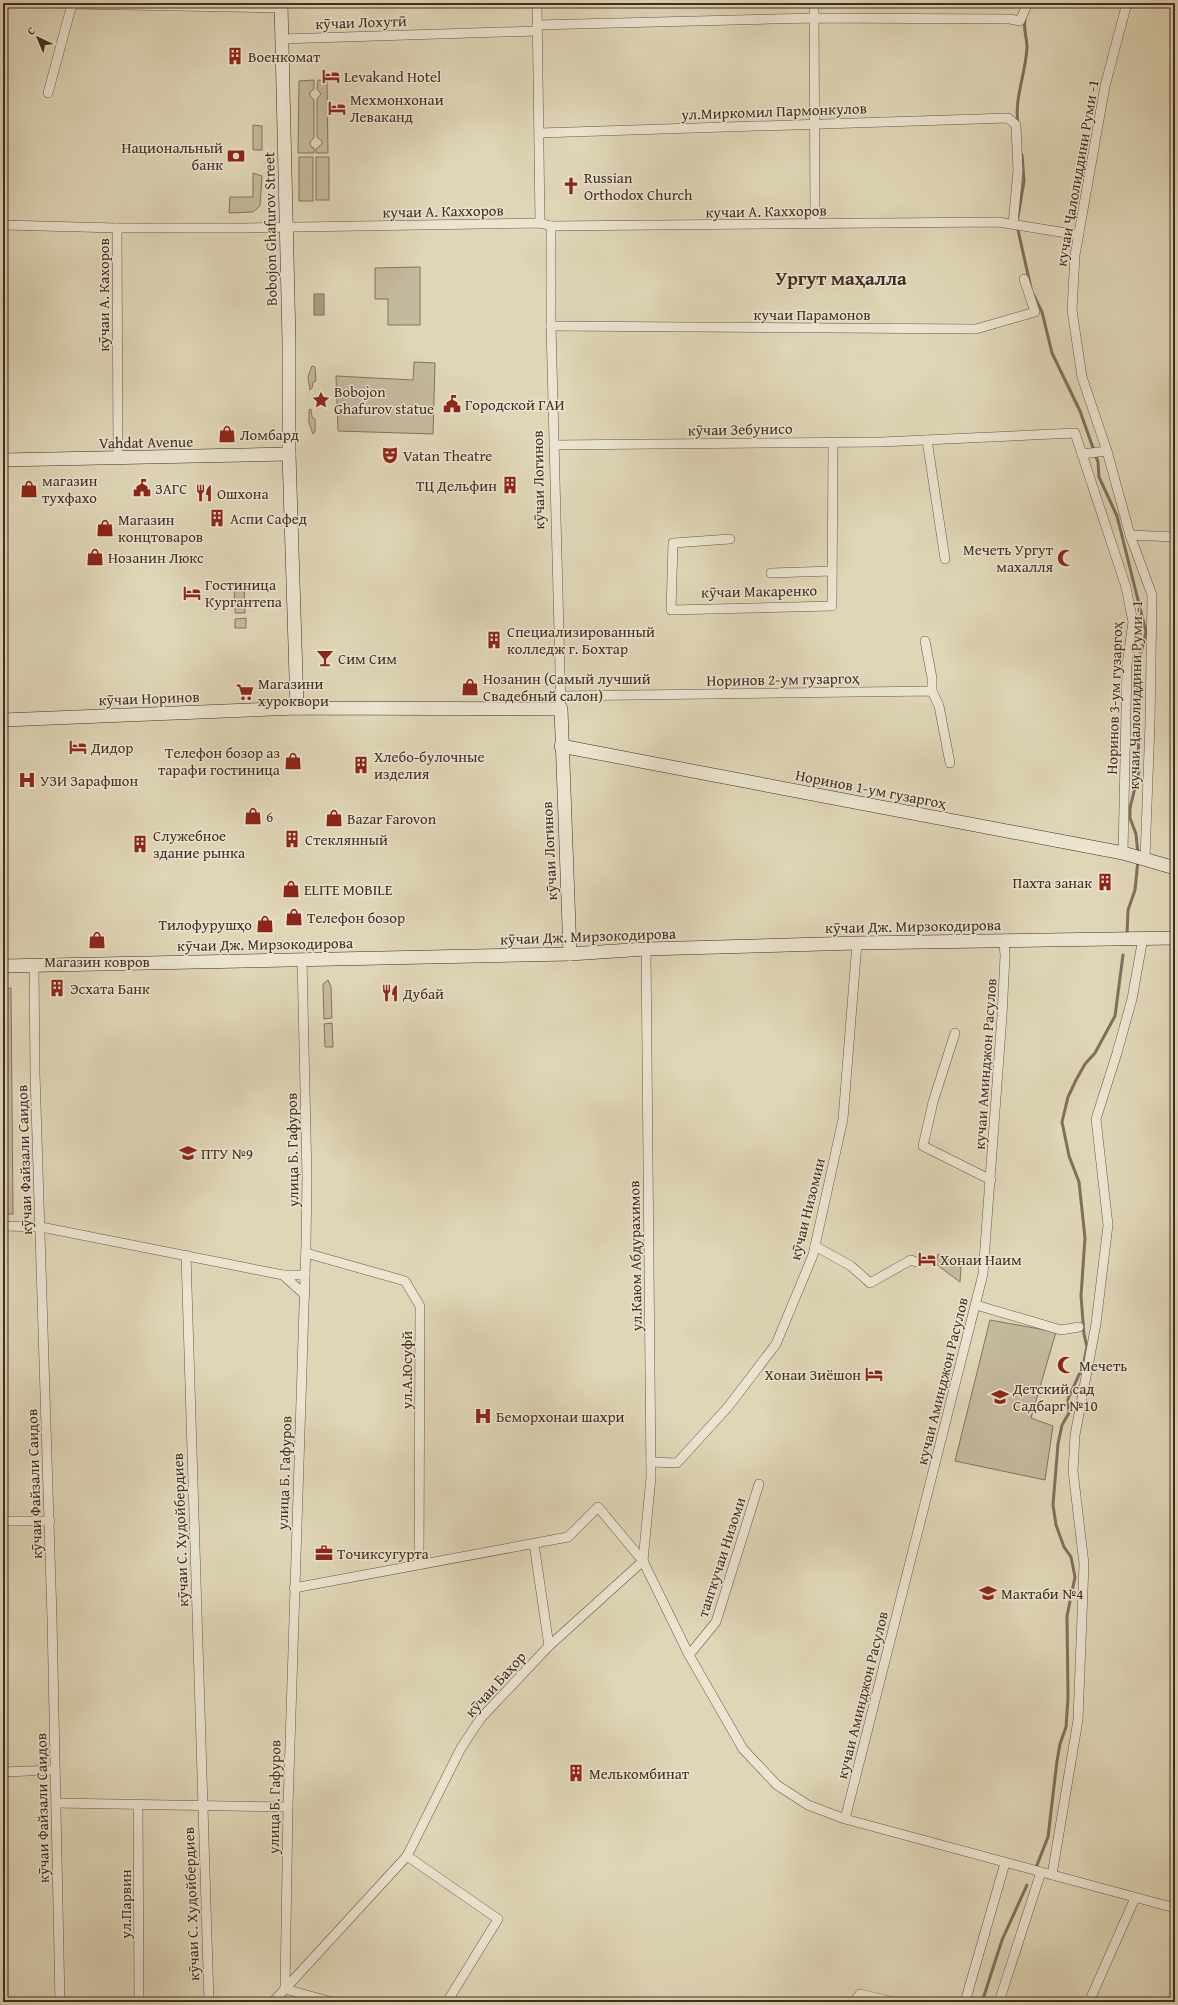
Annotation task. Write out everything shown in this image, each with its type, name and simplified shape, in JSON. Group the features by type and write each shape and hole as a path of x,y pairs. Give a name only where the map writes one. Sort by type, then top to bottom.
{"street":[{"path":"536,3 540,133 540,223"},
{"path":"814,3 815,224"},
{"name":"кучаи Ҷалолиддини Руми -1","path":"1127,3 1105,86 1075,255 1072,310 1082,377 1107,452 1130,535 1152,595 1150,723 1135,857"},
{"path":"48,93 72,4 281,5"},
{"name":"Bobojon Ghafurov Street","path":"281,5 289,454 297,708"},
{"name":"кӯчаи Лохутӣ","path":"281,39 814,18 1002,19 1020,21 1027,5"},
{"name":"ул.Миркомил Пармонкулов","path":"540,133 1008,118 1016,125 1018,171 1013,224"},
{"name":"кучаи А. Каххоров","path":"286,227 540,223 550,226 998,222 1079,235"},
{"path":"4,225 117,228"},
{"name":"кӯчаи Логинов","path":"550,226 560,703"},
{"name":"кӯчаи А. Кахоров","path":"118,459 117,228 286,227"},
{"name":"кучаи Парамонов","path":"551,326 976,329 1035,312 1024,279"},
{"name":"кӯчаи Зебунисо","path":"554,445 927,440 1075,433"},
{"name":"Норинов 3-ум гузаргоҳ","path":"1075,433 1126,587 1133,622 1127,664 1135,857"},
{"path":"927,440 944,559"},
{"name":"кӯчаи Макаренко","path":"730,539 673,543 671,610 832,606 833,442"},
{"path":"1082,454 1107,452"},
{"name":"Vahdat Avenue","path":"3,460 118,459 289,454"},
{"path":"1130,535 1175,537"},
{"path":"771,573 832,571"},
{"path":"925,641 932,678 932,691 939,706 950,763"},
{"name":"Норинов 2-ум гузаргоҳ","path":"560,703 932,691"},
{"path":"560,703 561,746"},
{"name":"кӯчаи Норинов","path":"3,720 297,708 560,703"},
{"name":"кӯчаи Логинов","path":"561,746 570,954"},
{"name":"Норинов 1-ум гузаргоҳ","path":"561,746 1135,857 1175,868"},
{"path":"1052,1875 1078,1720 1084,1564 1073,1471 1075,1435 1096,1324 1108,1225 1096,1119 1118,1053 1132,999 1143,938"},
{"name":"кӯчаи Дж. Мирзокодирова","path":"3,966 570,954 646,949 857,943 1175,938"},
{"name":"кучаи Аминджон Расулов","path":"845,1819 976,1305 986,1259 1002,1016 1005,956 1004,941"},
{"name":"кӯчаи Низомии","path":"651,1462 678,1463 728,1407 776,1344 813,1255 843,1119 857,943"},
{"name":"ул.Каюм Абдурахимов","path":"643,1562 651,1462 646,949"},
{"name":"улица Б. Гафуров","path":"285,1989 294,1588 306,1253 307,1170 302,959"},
{"name":"кӯчаи Файзали Саидов","path":"34,966 35,1073 50,1521 60,2002"},
{"path":"955,1033 933,1102 923,1146 991,1180"},
{"path":"3,1226 41,1227 283,1275 305,1275"},
{"path":"815,1246 851,1266 870,1284 910,1260 916,1262"},
{"name":"ул.А.Юсуфй","path":"306,1253 405,1282 420,1306 420,1565"},
{"name":"кӯчаи С. Худойбердиев","path":"186,1255 209,2002"},
{"path":"283,1275 305,1295"},
{"path":"976,1305 1061,1330 1079,1327"},
{"name":"тангкучаи Низоми","path":"689,1655 716,1622 760,1484"},
{"path":"294,1588 568,1537 598,1506 643,1562 689,1655 744,1749 777,1785 808,1805 845,1819 1175,1908"},
{"path":"3,1521 50,1521"},
{"path":"534,1544 549,1646"},
{"name":"кӯчаи Баҳор","path":"273,2002 407,1856 461,1748 477,1724 549,1646 643,1562"},
{"path":"3,1772 55,1770"},
{"name":"кӯчаи С. Худойбердиев","path":"56,1803 138,1805 202,1804 288,1807"},
{"name":"ул.Парвин","path":"138,1805 139,2002"},
{"path":"407,1856 498,1919 447,2002"},
{"path":"965,2002 1006,1863"},
{"path":"999,2002 1041,1872"},
{"path":"1089,2002 1135,1898"},
{"path":"285,1989 332,2002"},
{"path":"854,2002 860,1994 894,2002"}],"shaded area":[{"path":"314,80 314,89 310,92 310,96 314,100 314,138 310,142 311,147 314,148 314,153 298,153 299,81"},
{"path":"318,80 327,81 328,153 316,153 316,149 322,144 322,141 317,137 317,99 321,94 317,89"},
{"path":"253,125 262,126 262,150 253,150"},
{"path":"299,157 313,157 313,201 299,201"},
{"path":"316,157 329,157 329,200 316,200"},
{"path":"253,173 262,176 260,206 253,212 229,213 230,197 253,197"},
{"path":"420,267 420,325 388,325 388,299 375,299 375,268"},
{"path":"314,294 324,294 324,315 314,315"},
{"path":"414,362 435,363 433,434 338,431 336,376 413,380"},
{"path":"312,366 315,367 316,381 313,382 310,390 308,377"},
{"path":"311,409 312,417 315,419 315,432 313,434 309,423 309,410"},
{"path":"234,582 244,582 245,613 235,613"},
{"path":"246,618 246,628 235,628 235,619"},
{"path":"328,980 331,987 332,1018 324,1019 323,984"},
{"path":"11,988 13,1214 3,1214 3,989"},
{"path":"332,1023 333,1047 325,1047 324,1024"},
{"path":"938,1254 961,1266 960,1282 936,1264"},
{"path":"990,1320 1056,1332 1031,1418 1053,1426 1045,1480 955,1461"}],"waterway":[{"path":"1018,124 1017,114 1019,95 1027,47 1024,26 1025,19"},
{"path":"1018,217 1024,181 1022,155"},
{"path":"1018,230 1031,288"},
{"path":"1033,294 1042,312 1052,353 1080,411 1098,462 1099,477 1117,516 1146,632 1139,661 1137,678 1139,771 1130,808 1130,818 1136,834 1138,854"},
{"path":"1127,935 1128,910 1135,890 1138,860"},
{"path":"1037,1865 1048,1837 1057,1761 1060,1744 1066,1727 1068,1698 1067,1616 1075,1577 1071,1557 1064,1547 1056,1525 1053,1505 1058,1444 1062,1425 1069,1413 1068,1399 1083,1366 1087,1347 1084,1334 1081,1296 1085,1238 1079,1182 1069,1156 1062,1122 1068,1097 1076,1080 1085,1064 1095,1053 1115,1016 1123,955"},
{"path":"982,2002 1002,1940 1027,1885"}],"place":[{"name":"Военкомат","path":"235,56"},
{"name":"Levakand Hotel","path":"331,76"},
{"name":"Мехмонхонаи Леваканд","path":"337,108"},
{"name":"Национальный банк","path":"236,156"},
{"name":"Russian Orthodox Church","path":"571,186"},
{"name":"Bobojon Ghafurov statue","path":"321,400"},
{"name":"Городской ГАИ","path":"452,404"},
{"name":"Ломбард","path":"227,434"},
{"name":"Vatan Theatre","path":"390,455"},
{"name":"ТЦ Дельфин","path":"510,485"},
{"name":"ЗАГС","path":"142,488"},
{"name":"магазин тухфахо","path":"29,489"},
{"name":"Ошхона","path":"204,493"},
{"name":"Аспи Сафед","path":"217,518"},
{"name":"Магазин концтоваров","path":"105,528"},
{"name":"Нозанин Люкс","path":"95,557"},
{"name":"Мечеть Ургут махалля","path":"1066,558"},
{"name":"Гостиница Кургантепа","path":"192,593"},
{"name":"Специализированный колледж г. Бохтар","path":"494,640"},
{"name":"Сим Сим","path":"325,658"},
{"name":"Нозанин (Самый лучший Свадебный салон)","path":"470,687"},
{"name":"Магазини хуроквори","path":"245,692"},
{"name":"Дидор","path":"78,747"},
{"name":"Телефон бозор аз тарафи гостиница","path":"293,761"},
{"name":"Хлебо-булочные изделия","path":"361,765"},
{"name":"УЗИ Зарафшон","path":"27,780"},
{"name":"6","path":"253,816"},
{"name":"Bazar Farovon","path":"334,818"},
{"name":"Стеклянный","path":"292,839"},
{"name":"Служебное здание рынка","path":"140,844"},
{"name":"Пахта занак","path":"1105,882"},
{"name":"ELITE MOBILE","path":"291,889"},
{"name":"Телефон бозор","path":"294,917"},
{"name":"Тилофурушҳо","path":"265,924"},
{"name":"Магазин ковров","path":"97,940"},
{"name":"Эсхата Банк","path":"57,988"},
{"name":"Дубай","path":"390,993"},
{"name":"ПТУ №9","path":"188,1153"},
{"name":"Хонаи Наим","path":"927,1259"},
{"name":"Мечеть","path":"1066,1365"},
{"name":"Хонаи Зиёшон","path":"874,1374"},
{"name":"Детский сад Садбарг №10","path":"1000,1397"},
{"name":"Беморхонаи шахри","path":"483,1416"},
{"name":"Точиксугурта","path":"324,1553"},
{"name":"Мактаби №4","path":"988,1593"},
{"name":"Мелькомбинат","path":"576,1773"}],"district":[{"name":"Ургут маҳалла","path":"841,278"}]}
